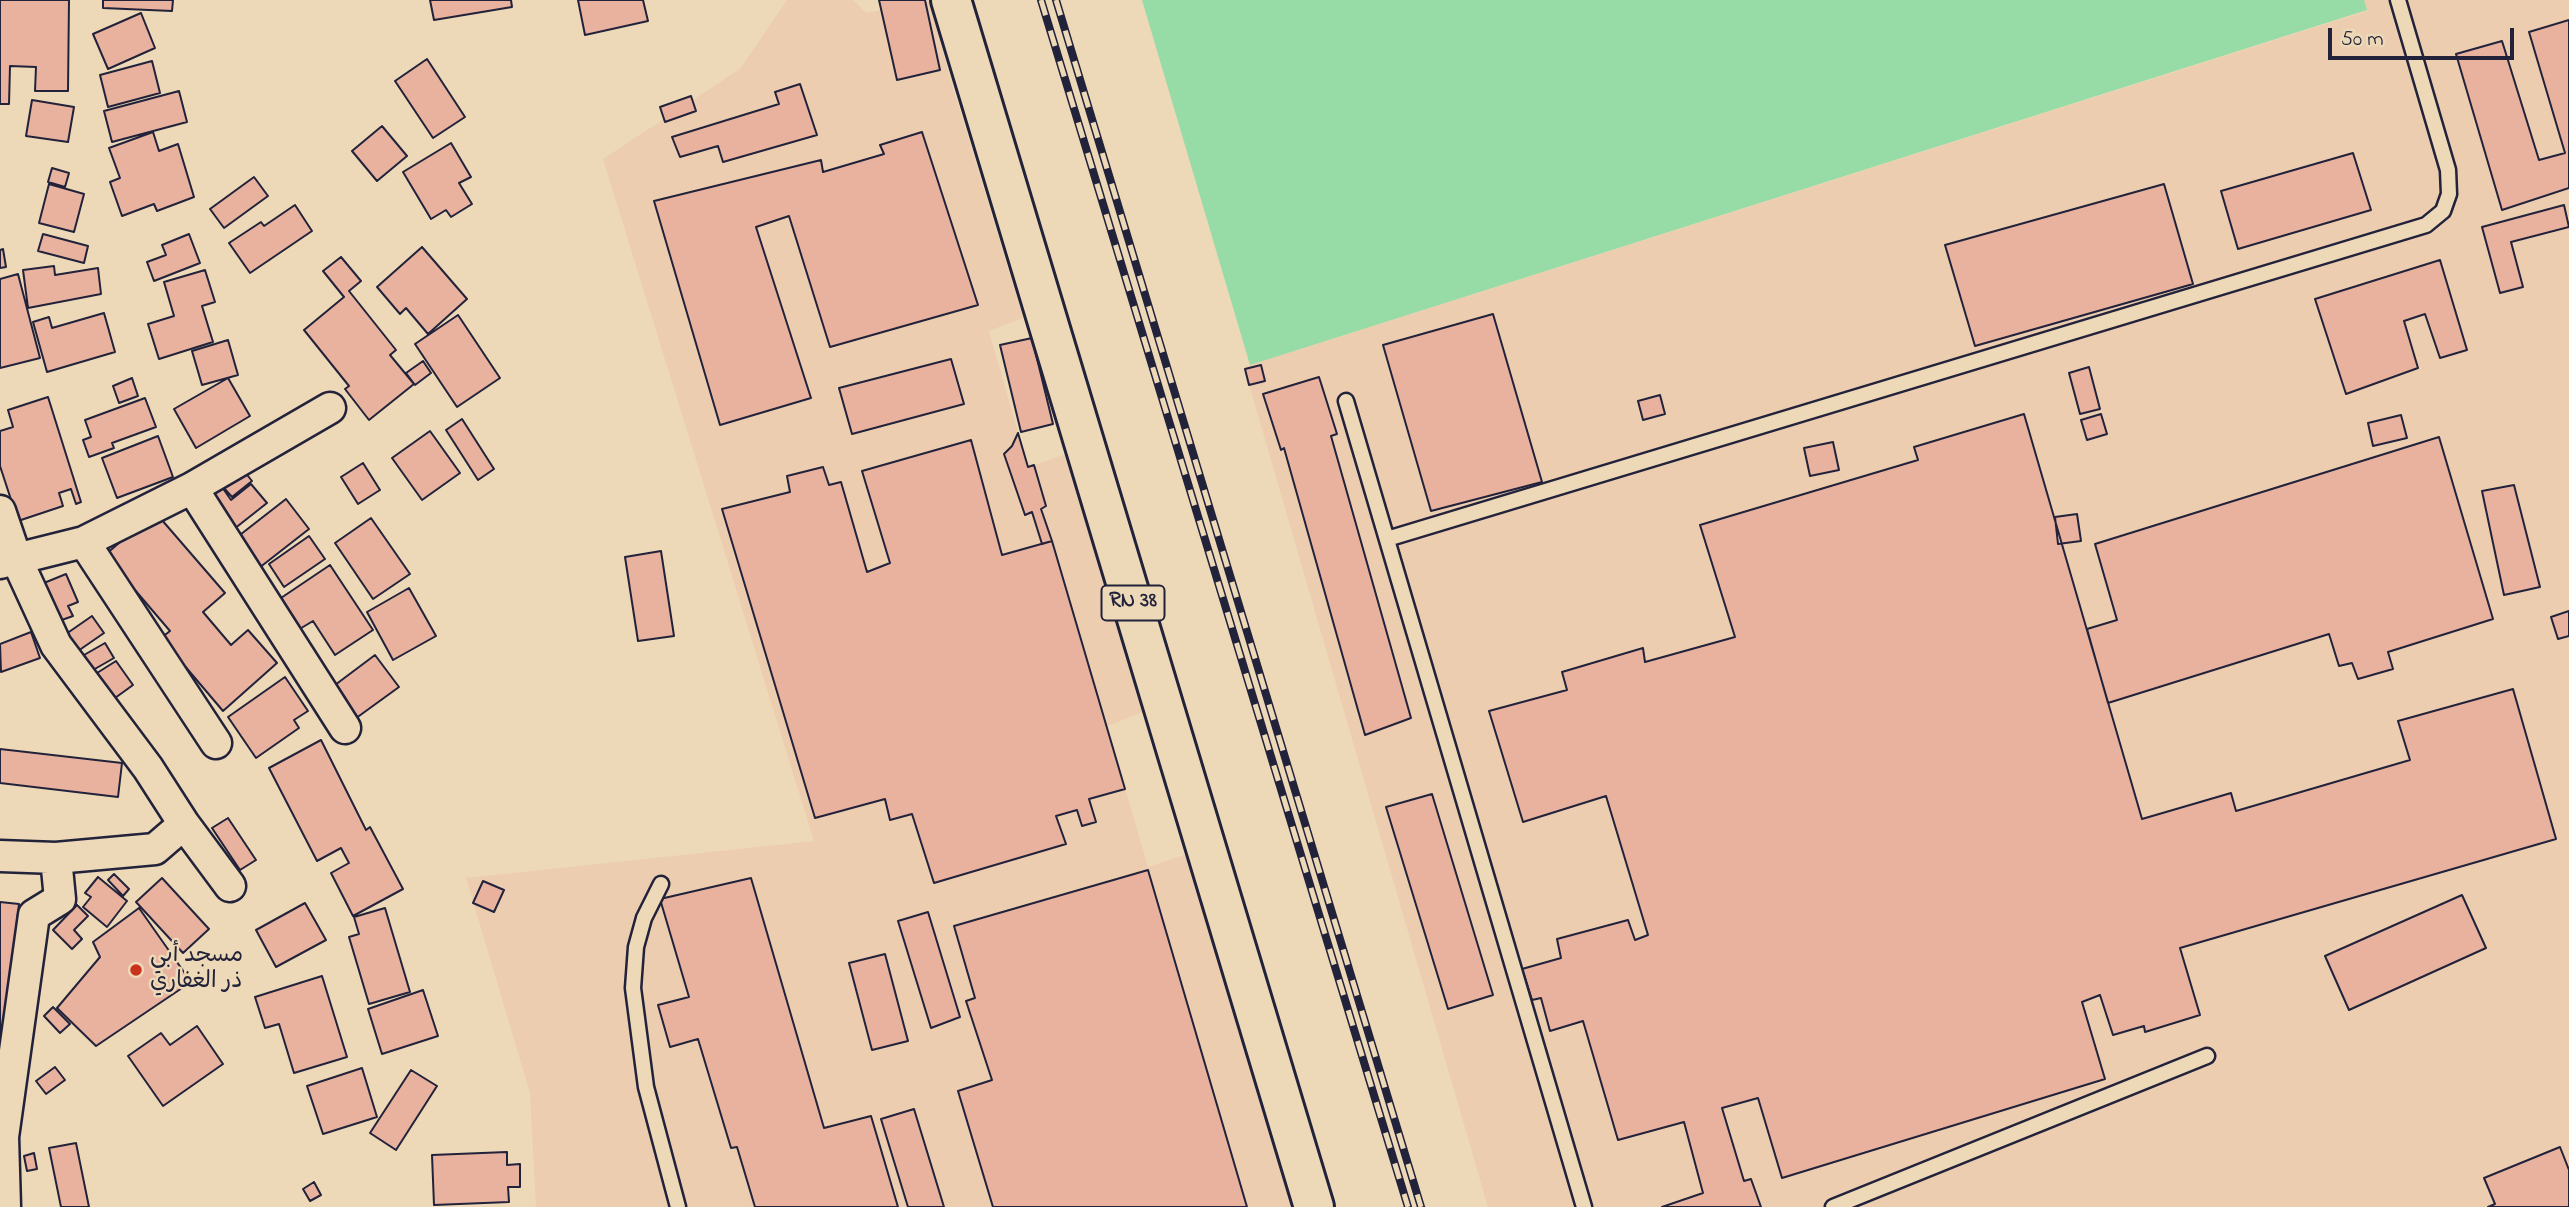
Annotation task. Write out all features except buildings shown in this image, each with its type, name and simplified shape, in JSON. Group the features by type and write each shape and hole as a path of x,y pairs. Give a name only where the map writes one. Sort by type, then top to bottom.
{"main road":[{"name":"RN 38","path":"951,0 991,90 1184,704 1335,1207"},
{"name":"RN 38","path":"976,0 991,90 1314,1207"}],"street":[{"path":"8,560 84,542 192,488 330,408"},
{"path":"192,488 345,728"},
{"path":"0,511 8,560 56,645 148,768 184,824 230,886"},
{"path":"84,542 216,743"},
{"path":"0,856 56,858 155,849 184,824"},
{"path":"5,1207 3,1137 34,915 60,900 56,858"}],"lane":[{"path":"1387,539 2426,225 2443,211 2449,194 2448,170 2398,0"},
{"path":"1346,401 1584,1207"},
{"path":"662,884 644,918 636,947 633,988 646,1087 678,1207"},
{"path":"1833,1207 2207,1056"}],"shaded area":[{"path":"787,0 853,0 866,13 929,0 1023,318 989,331 1028,467 1066,454 1143,712 1107,726 1148,867 1190,853 1297,1207 536,1207 530,1093 466,878 814,841 603,159 740,69"},
{"path":"2364,0 2569,0 2569,1207 1488,1207 1244,367 2367,11"}],"green space":[{"path":"1142,0 2364,0 2367,10 1250,365"}],"railway":[{"path":"1041,0 1408,1207"},
{"path":"1056,0 1421,1207"}],"place":[{"name":"مسجد أبي ذر الغفاري","path":"136,970"}]}
